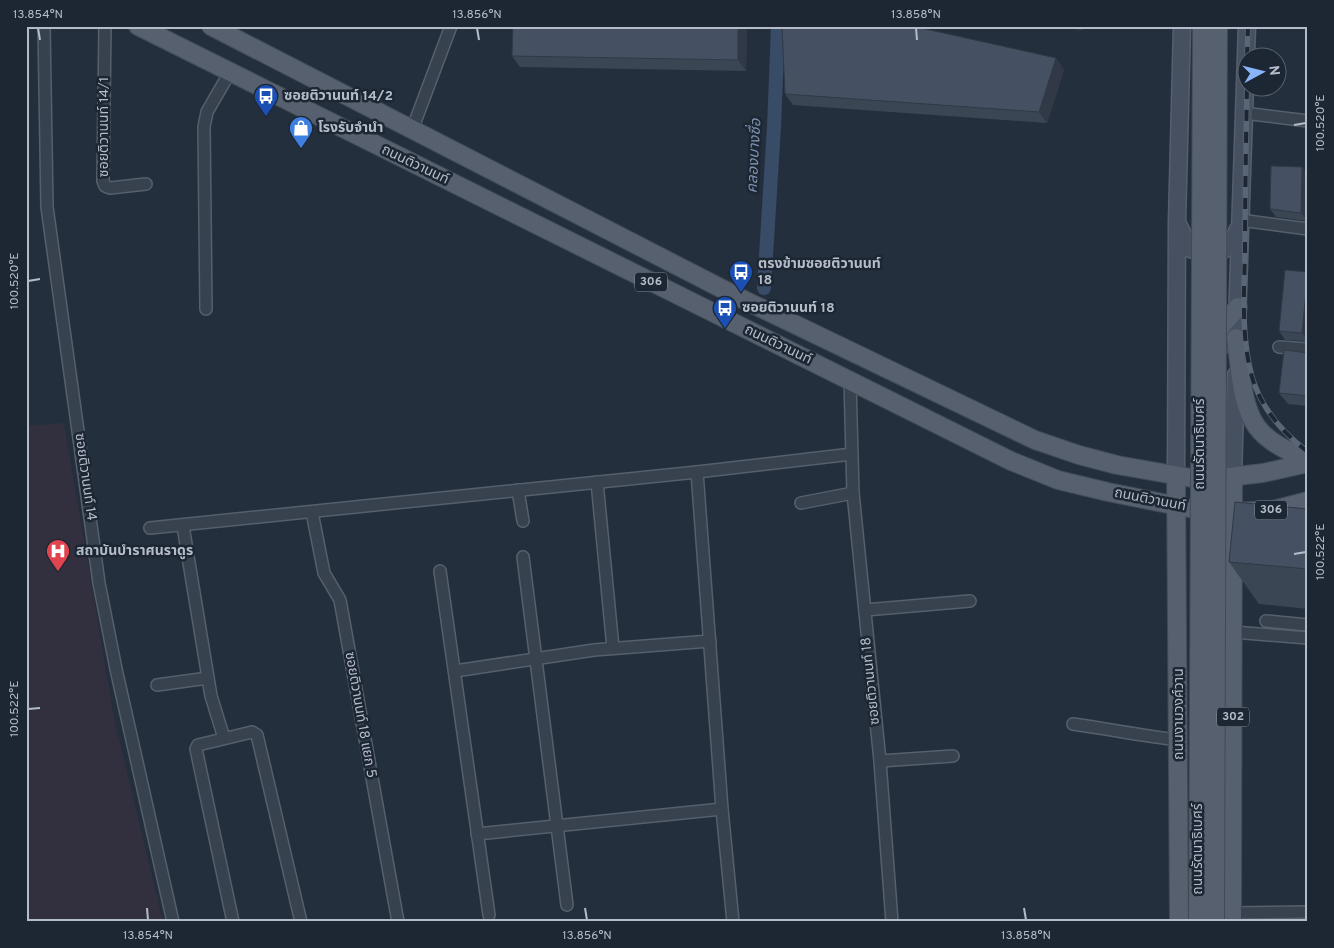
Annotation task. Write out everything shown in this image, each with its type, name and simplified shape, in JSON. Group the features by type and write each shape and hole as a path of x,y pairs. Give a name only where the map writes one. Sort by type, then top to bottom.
{"main road":[{"name":"ถนนติวานนท์","path":"138,26 1011,461 1058,480 1182,507 1233,512 1273,510 1308,501"},
{"name":"ถนนติวานนท์","path":"211,26 233,32 412,130 740,298 1035,440 1079,455 1117,465 1203,480 1228,478 1308,462"},
{"name":"ถนนรัตนาธิเบศร์","path":"1182,26 1177,222 1176,476 1182,507"},
{"name":"ถนนรัตนาธิเบศร์","path":"1198,922 1202,26"},
{"name":"ถนนรัตนาธิเบศร์","path":"1215,922 1218,26"},
{"name":"302","path":"1232,917 1233,512 1228,478 1238,307 1247,26"},
{"path":"1177,222 1190,249 1211,256 1231,246 1240,222"},
{"path":"1182,507 1203,480 1208,464 1209,352 1222,326 1238,307"},
{"path":"1236,338 1247,409 1256,427 1282,449 1308,462"},
{"path":"1178,651 1195,631 1202,616 1207,527 1212,511 1228,478"},
{"name":"ถนนงามวงศ์วาน","path":"1179,922 1178,651 1182,507"}],"street":[{"name":"ซอยติวานนท์ 14","path":"44,26 47,207 99,583 116,669 173,922"},
{"name":"ซอยติวานนท์ 14/1","path":"105,26 103,181 105,186 110,188 146,184"},
{"path":"412,130 451,26"},
{"path":"206,309 204,127 207,112 230,72"},
{"path":"1244,113 1308,121"},
{"path":"1240,222 1308,229"},
{"path":"1279,347 1308,349"},
{"name":"ซอยติวานนท์ 18","path":"850,381 853,493 880,761 892,922"},
{"path":"150,528 697,472 852,454"},
{"path":"697,472 722,809 733,922"},
{"path":"597,482 613,648"},
{"path":"518,490 523,521"},
{"path":"801,503 853,493"},
{"name":"ซอยติวานนท์ 18 แยก 5","path":"312,512 324,573 340,600 398,922"},
{"path":"183,526 211,696 224,738"},
{"path":"523,558 567,905"},
{"path":"440,571 489,915"},
{"path":"865,610 970,601"},
{"path":"1266,621 1308,625"},
{"path":"1233,632 1308,638"},
{"path":"455,671 613,648 710,641"},
{"path":"157,685 208,678"},
{"path":"1073,724 1179,740"},
{"path":"233,922 196,751 198,745 252,732 257,735 301,922"},
{"path":"880,761 953,756"},
{"path":"478,834 722,809"},
{"path":"1232,917 1308,912"}],"shaded area":[{"name":"สถาบันบำราศนราดูร","path":"64,423 114,718 163,922 26,922 26,426"}],"building":[{"path":"513,26 738,26 738,60 512,56"},
{"path":"782,26 912,26 1056,58 1039,112 785,94"},
{"path":"1271,166 1302,167 1301,213 1270,209"},
{"path":"1285,270 1308,272 1302,333 1279,331"},
{"path":"1284,350 1308,353 1308,396 1279,393"},
{"path":"1235,502 1308,509 1308,569 1229,562"}],"waterway":[{"name":"คลองบางซื่อ","path":"764,288 778,26"}],"railway":[{"path":"1247,48 1248,26"},
{"path":"1247,98 1244,299 1248,362 1256,388 1267,409 1290,437 1308,452"}],"place":[{"name":"ซอยติวานนท์ 14/2","path":"266,117"},
{"name":"โรงรับจำนำ","path":"301,149"},
{"name":"ตรงข้ามซอยติวานนท์ 18","path":"741,293"},
{"name":"ซอยติวานนท์ 18","path":"725,329"},
{"name":"สถาบันบำราศนราดูร","path":"58,572"}]}
